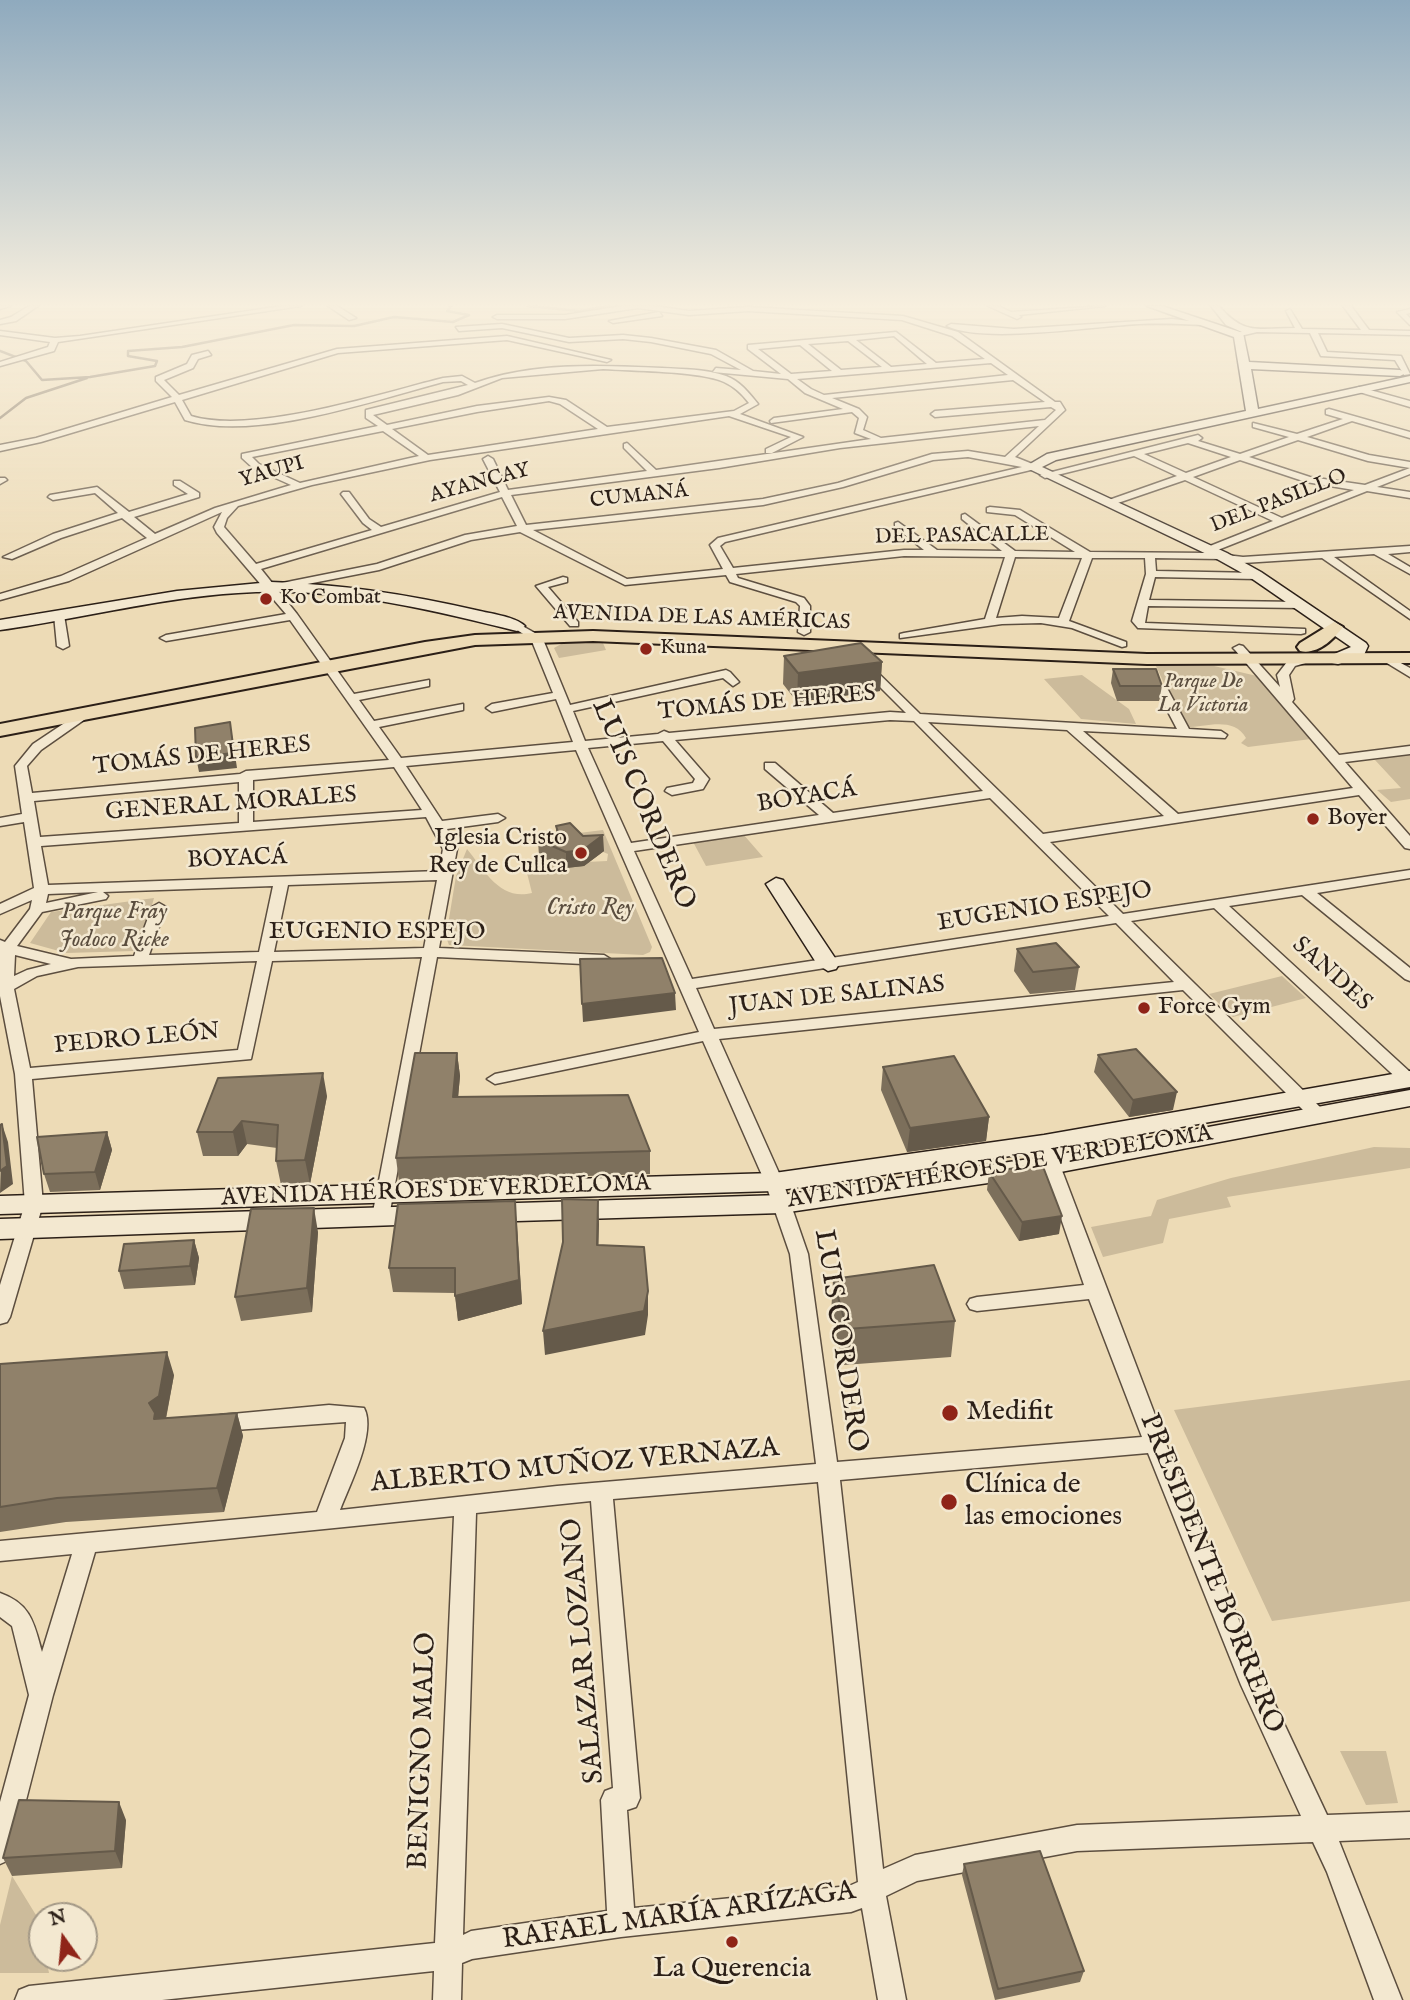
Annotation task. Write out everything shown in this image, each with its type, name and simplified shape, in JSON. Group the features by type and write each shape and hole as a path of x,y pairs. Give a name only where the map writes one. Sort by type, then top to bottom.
{"main road":[{"name":"AVENIDA DE LAS AMÉRICAS","path":"0,730 325,661 423,636 517,626 574,624 1122,644 1245,655"},
{"path":"1304,646 1325,636 1334,626"},
{"name":"AVENIDA DE LAS AMÉRICAS","path":"0,718 325,661 439,645 536,637 593,636 1245,655 1304,646 1410,645"},
{"name":"AVENIDA DE LAS AMÉRICAS","path":"1304,646 1338,659 1410,657"}],"street":[{"path":"0,448 38,440 173,399"},
{"path":"178,399 188,418 194,423 228,426 255,424 360,399"},
{"path":"423,399 374,409 369,416 427,457"},
{"path":"298,485 256,466 244,457 477,408 545,399"},
{"path":"550,399 563,402 607,430"},
{"path":"733,414 754,404 750,399"},
{"path":"830,399 863,417 858,430 860,433 968,454"},
{"path":"1010,460 1010,456 1047,422 1059,415 1061,410 1050,399"},
{"path":"1250,399 1254,418"},
{"path":"1038,471 1052,457 1254,418 1322,399"},
{"path":"934,414 1057,404"},
{"path":"774,421 853,410"},
{"path":"1329,412 1410,435"},
{"path":"733,414 798,435 799,437 758,458"},
{"name":"YAUPI","path":"0,597 71,579 152,537 220,508 298,485 427,457 733,414"},
{"path":"1254,418 1300,438 1368,458 1410,464"},
{"path":"1109,503 1188,478 1350,419"},
{"name":"AYANCAY","path":"257,567 526,488 655,474 884,439 1047,422"},
{"path":"804,632 805,606 800,600 734,580 715,544 722,540 1038,471 1138,454 1195,439 1309,480 1363,490"},
{"path":"627,446 655,474"},
{"name":"CUMANÁ","path":"273,587 333,578 469,537 763,502 840,485 922,459 968,454 1010,460 1038,471"},
{"path":"1138,454 1283,522"},
{"path":"488,459 523,529"},
{"path":"1038,471 1215,553 1257,576 1360,646 1357,653 1338,659"},
{"name":"DEL PASILLO","path":"1215,553 1283,522 1410,471"},
{"path":"8,557 57,536 196,495 177,483"},
{"path":"54,497 97,490 152,537"},
{"name":"DEL PASILLO","path":"1363,490 1410,495"},
{"path":"346,494 366,521 381,531"},
{"path":"262,495 237,505 222,517 219,527 273,587 397,761 435,820 450,849 383,1205"},
{"path":"990,510 1017,512 1088,555 1063,622"},
{"path":"965,517 1011,553 990,621"},
{"path":"898,525 933,552"},
{"name":"DEL PASACALLE","path":"523,529 625,582 933,552 1150,556 1215,553 1243,560 1410,548"},
{"path":"1376,551 1410,571"},
{"path":"1323,554 1410,616"},
{"path":"1150,556 1151,574 1138,621 1150,628 1304,646 1283,675 1288,701"},
{"path":"1151,574 1257,576"},
{"path":"563,580 541,586 574,624"},
{"path":"0,584 19,593"},
{"path":"0,625 188,594 273,587 408,600 517,626 536,637"},
{"path":"1143,603 1301,606"},
{"path":"59,615 63,646"},
{"path":"166,638 292,616"},
{"path":"904,636 990,621 1063,622 1122,644"},
{"name":"LUIS CORDERO","path":"536,637 626,848 669,963 686,985 778,1193 799,1254 828,1473 872,1890 892,2000"},
{"path":"845,645 913,716 1310,1106"},
{"path":"1245,655 1288,701 1410,845"},
{"path":"1387,658 1410,673"},
{"path":"492,708 563,702 726,674 733,682"},
{"path":"351,698 425,683"},
{"path":"1163,691 1185,733"},
{"path":"371,725 459,707"},
{"path":"0,1317 31,1216 23,1074 8,1034 4,946 37,909 42,890 20,772 24,760 37,747 88,712"},
{"name":"TOMÁS DE HERES","path":"25,799 664,735 913,716 1221,735"},
{"path":"1070,726 1175,819"},
{"path":"664,735 702,779 698,786 672,791"},
{"path":"1338,759 1410,750"},
{"path":"770,766 829,817"},
{"path":"246,775 246,827"},
{"path":"1040,839 1364,790"},
{"name":"BOYACÁ","path":"626,848 994,793"},
{"path":"0,822 27,817"},
{"name":"GENERAL MORALES","path":"34,842 246,827 498,818"},
{"name":"EUGENIO ESPEJO","path":"686,985 1307,892 1410,874"},
{"name":"BOYACÁ","path":"42,890 446,875"},
{"name":"PEDRO LEÓN","path":"23,1074 245,1055 281,881"},
{"path":"776,884 828,964"},
{"name":"BOYACÁ","path":"37,909 155,885"},
{"path":"0,910 42,890"},
{"path":"1307,892 1410,976"},
{"name":"SANDES","path":"1219,905 1410,1084"},
{"path":"141,960 159,907"},
{"name":"EUGENIO ESPEJO","path":"4,946 40,958 78,962 430,952 621,961"},
{"name":"EUGENIO ESPEJO","path":"6,987 32,973 78,962"},
{"name":"JUAN DE SALINAS","path":"495,1079 708,1035 1187,985"},
{"name":"AVENIDA HÉROES DE VERDELOMA","path":"0,1229 31,1216 778,1193 1047,1154 1310,1106 1410,1084"},
{"name":"PRESIDENTE BORRERO","path":"1047,1154 1096,1292 1155,1444 1253,1685 1338,1867 1388,2000"},
{"name":"AVENIDA HÉROES DE VERDELOMA","path":"0,1205 31,1216"},
{"path":"977,1304 1096,1292"},
{"path":"195,1425 329,1413 357,1414 356,1438 325,1521"},
{"name":"ALBERTO MUÑOZ VERNAZA","path":"0,1551 325,1521 601,1491 1155,1444"},
{"name":"SALAZAR LOZANO","path":"601,1491 627,1798 614,1800 621,1923"},
{"name":"BENIGNO MALO","path":"447,2000 465,1504"},
{"path":"0,1851 41,1695 87,1542"},
{"path":"0,1602 22,1620 41,1695"},
{"name":"RAFAEL MARÍA ARÍZAGA","path":"29,2000 447,1956 471,1945 621,1923 851,1899 915,1868 1077,1838 1410,1825"}],"green space":[{"path":"563,643 603,643 606,650 559,658 554,648"},
{"name":"Parque De La Victoria","path":"1156,666 1214,666 1257,676 1311,739 1248,747 1241,743 1246,738 1234,727 1218,724 1184,727"},
{"path":"1082,675 1129,709 1136,724 1081,719 1044,679"},
{"path":"1410,754 1410,799 1391,802 1377,790 1401,788 1375,760"},
{"name":"Cristo Rey","path":"603,830 652,947 650,952 643,955 449,945 446,937 456,876 467,849 487,875 502,888 511,893 532,893 525,865 607,861 608,854 563,835"},
{"path":"743,834 763,857 706,866 692,840"},
{"name":"Parque Fray Jodoco Ricke","path":"154,898 141,945 134,951 66,953 30,943 51,912"},
{"path":"1282,976 1306,998 1233,1017 1209,994"},
{"path":"1374,1147 1410,1148 1410,1168 1227,1197 1231,1207 1169,1219 1163,1243 1103,1257 1091,1227 1151,1216 1157,1200 1231,1178"},
{"path":"1410,1380 1410,1601 1272,1621 1174,1410"},
{"path":"1340,1751 1386,1751 1398,1803 1366,1805"},
{"path":"12,1876 28,1902 28,1972 49,1973 0,1973 0,1925"}],"building":[{"path":"861,643 882,662 798,673 784,656"},
{"path":"1113,669 1156,669 1162,686 1120,686"},
{"path":"230,722 234,753 196,757 195,728"},
{"path":"570,823 583,836 603,835 583,850 566,852 538,840 560,838 556,826"},
{"path":"1056,943 1079,967 1033,972 1017,949"},
{"path":"662,958 675,993 582,1004 580,959"},
{"path":"1136,1049 1177,1092 1133,1100 1098,1055"},
{"path":"415,1053 457,1053 453,1097 628,1095 650,1151 396,1158"},
{"path":"954,1056 989,1117 910,1128 883,1067"},
{"path":"323,1073 305,1160 276,1161 278,1125 242,1121 233,1132 197,1132 218,1078"},
{"path":"2,1124 7,1166 0,1171 0,1125"},
{"path":"107,1132 95,1172 44,1174 37,1137"},
{"path":"1042,1164 1062,1216 1022,1222 989,1172"},
{"path":"562,1199 598,1200 597,1245 644,1247 648,1291 644,1311 543,1331 563,1242"},
{"path":"515,1201 519,1280 455,1296 455,1268 389,1268 398,1204"},
{"path":"314,1208 307,1288 235,1297 251,1209"},
{"path":"194,1240 190,1266 119,1271 124,1244"},
{"path":"934,1265 955,1321 847,1329 833,1279"},
{"path":"167,1352 159,1396 149,1403 155,1413 154,1419 237,1413 217,1488 57,1498 0,1507 0,1364"},
{"path":"19,1800 119,1802 115,1851 3,1858"},
{"path":"1040,1851 1084,1971 998,1989 964,1864"}],"waterway":[{"path":"0,418 24,399"}],"place":[{"name":"Ko Combat","path":"266,599"},
{"name":"Kuna","path":"646,649"},
{"name":"Boyer","path":"1313,819"},
{"name":"Iglesia Cristo Rey de Cullca","path":"581,853"},
{"name":"Force Gym","path":"1144,1008"},
{"name":"Medifit","path":"950,1413"},
{"name":"Clínica de las emociones","path":"949,1502"},
{"name":"La Querencia","path":"732,1942"}]}
